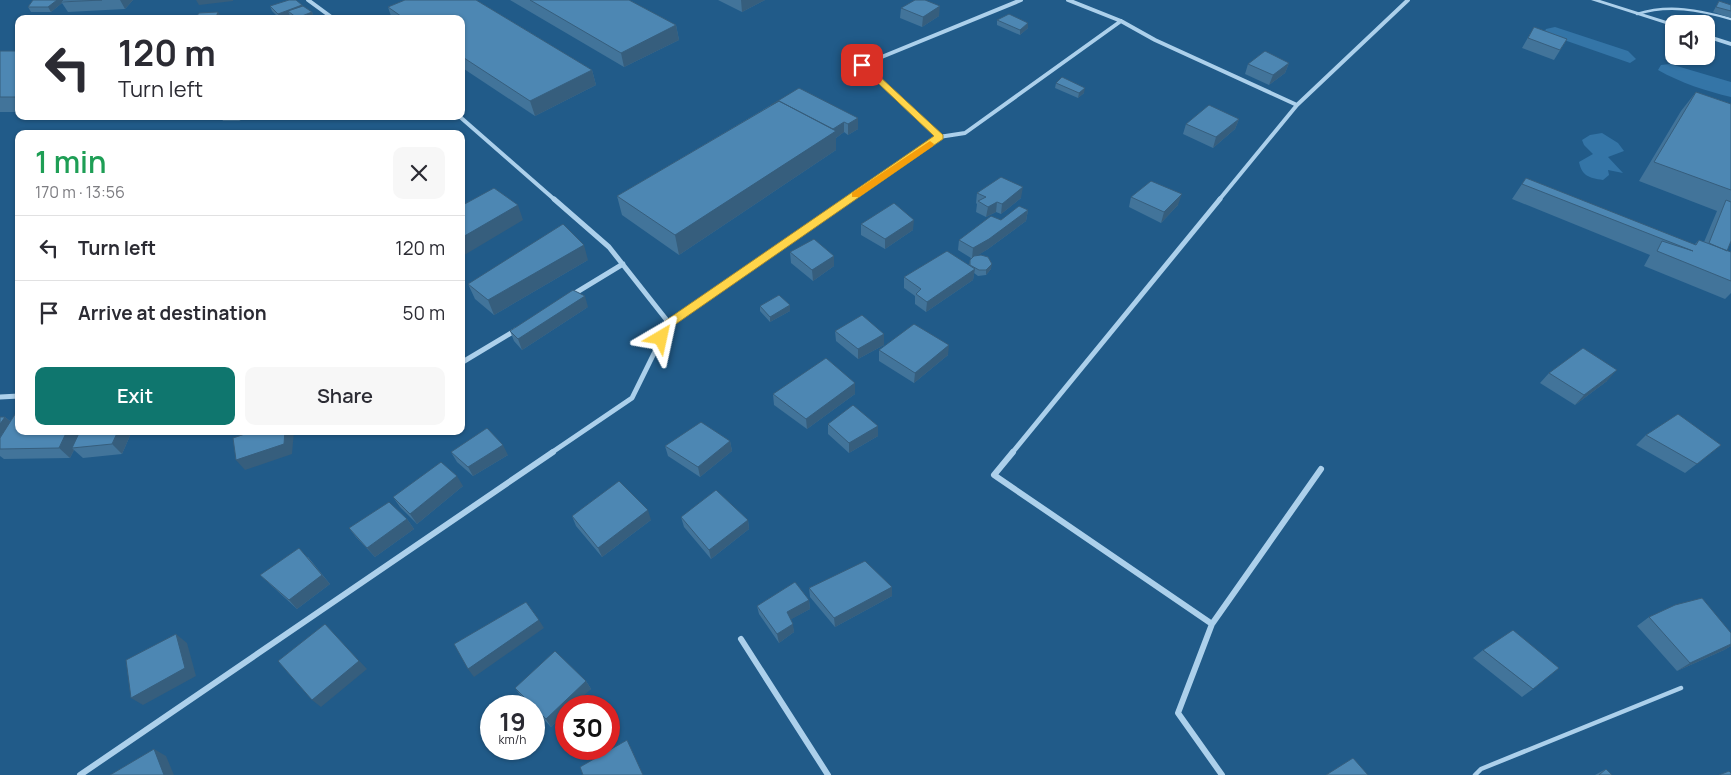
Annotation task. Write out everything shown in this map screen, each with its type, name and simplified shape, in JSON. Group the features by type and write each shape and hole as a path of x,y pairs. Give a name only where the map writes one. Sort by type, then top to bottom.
{"street":[{"path":"308,0 329,15"},
{"path":"940,137 862,65 1021,0"},
{"path":"1068,0 1121,20 1155,40 1297,105"},
{"path":"1212,624 994,475 1297,105 1408,0"},
{"path":"1594,0 1665,23"},
{"path":"80,775 632,398 669,323 940,137 965,133 1121,20"},
{"path":"1715,39 1731,44"},
{"path":"464,120 610,246 669,323"},
{"path":"563,300 623,264"},
{"path":"465,361 521,327"},
{"path":"0,397 15,396"},
{"path":"1222,775 1178,713 1212,624 1321,469"},
{"path":"741,639 828,775"}],"lane":[{"path":"1637,14 1649,9 1674,7 1731,19"},
{"path":"1476,775 1481,769 1681,688"}],"shaded area":[{"path":"1555,27 1628,51 1636,59 1630,63 1544,33 1546,29"},
{"path":"1661,65 1673,65 1731,82 1731,97 1676,79 1658,70"},
{"path":"1602,133 1618,143 1624,151 1608,157 1623,173 1608,170 1609,175 1603,180 1587,176 1579,162 1593,154 1584,145 1582,140 1590,135"}],"building":[{"path":"33,0 57,0 48,7 28,7"},
{"path":"63,0 102,0 61,2"},
{"path":"289,0 296,0 302,5 278,14 270,6"},
{"path":"405,0 476,0 592,70 530,101 465,59 465,15 399,15 388,7"},
{"path":"530,0 629,0 676,25 621,53"},
{"path":"915,0 925,0 940,6 923,17 901,8"},
{"path":"1719,1 1731,5 1731,11 1716,7"},
{"path":"303,6 312,12 304,15 293,15 288,11"},
{"path":"218,12 217,15 198,15 199,13"},
{"path":"1009,14 1028,23 1020,30 997,20"},
{"path":"1534,27 1567,39 1560,50 1528,38"},
{"path":"0,51 15,51 15,97 0,97"},
{"path":"1265,51 1289,63 1273,75 1248,64"},
{"path":"1062,77 1085,88 1079,93 1056,83"},
{"path":"799,88 858,118 848,124 844,122 833,129 779,101 771,105"},
{"path":"1696,92 1731,104 1731,190 1654,162"},
{"path":"779,101 836,131 675,235 617,196"},
{"path":"1209,105 1239,119 1216,137 1186,124"},
{"path":"1001,177 1023,187 1002,204 997,202 988,207 978,201 986,197 977,193"},
{"path":"1526,178 1696,245 1699,240 1731,252 1731,281 1657,251 1662,241 1693,251 1522,184"},
{"path":"1151,181 1182,194 1164,212 1131,197"},
{"path":"494,188 518,205 465,236 465,204"},
{"path":"1726,200 1731,202 1731,241 1727,251 1709,243"},
{"path":"894,203 914,220 885,239 861,224"},
{"path":"1019,206 1028,210 989,239 973,248 959,240 991,216 1001,220"},
{"path":"563,224 584,245 488,300 468,284"},
{"path":"814,239 834,256 812,270 790,252"},
{"path":"947,251 975,269 927,302 916,294 921,289 904,277"},
{"path":"974,256 988,257 992,264 986,270 979,270 970,265 970,260"},
{"path":"573,290 585,296 518,339 510,331"},
{"path":"779,295 790,305 770,317 760,306"},
{"path":"862,315 884,334 858,349 835,331"},
{"path":"914,324 949,345 915,373 879,350"},
{"path":"1583,348 1617,370 1584,395 1549,373"},
{"path":"826,358 855,383 806,419 773,394"},
{"path":"853,405 878,426 849,443 828,424"},
{"path":"15,414 15,435 65,435 59,448 0,449 0,438"},
{"path":"1678,414 1721,445 1697,464 1646,435"},
{"path":"0,417 5,417 0,424"},
{"path":"701,422 730,441 698,467 665,446"},
{"path":"487,428 503,445 468,467 451,452"},
{"path":"78,435 116,435 112,444 72,448"},
{"path":"242,435 285,435 284,444 236,460 233,438"},
{"path":"441,462 457,476 410,514 393,497"},
{"path":"619,481 648,510 598,548 572,516"},
{"path":"716,490 748,520 709,550 681,517"},
{"path":"389,502 407,519 367,548 349,528"},
{"path":"299,548 322,575 289,600 260,575"},
{"path":"865,561 892,587 834,618 809,588"},
{"path":"795,582 809,600 787,612 793,624 777,634 757,606"},
{"path":"1702,598 1731,633 1731,644 1690,663 1649,617 1675,605"},
{"path":"526,602 539,620 468,669 454,644"},
{"path":"325,624 359,661 312,700 278,661"},
{"path":"1513,630 1559,668 1533,689 1483,650"},
{"path":"176,634 185,668 131,698 126,660"},
{"path":"555,651 586,681 571,695 555,695 555,710 546,719 545,695 522,695 515,688"},
{"path":"627,740 643,775 583,775 580,767 592,760 620,760 620,744"},
{"path":"154,749 164,775 110,775"},
{"path":"1353,758 1368,775 1326,775"},
{"path":"1606,769 1612,775 1599,775"},
{"path":"1729,771 1731,775 1719,775"}],"slow traffic":[{"path":"855,195 930,144"}],"route":[{"path":"661,338 669,323 940,137 862,65"}]}
